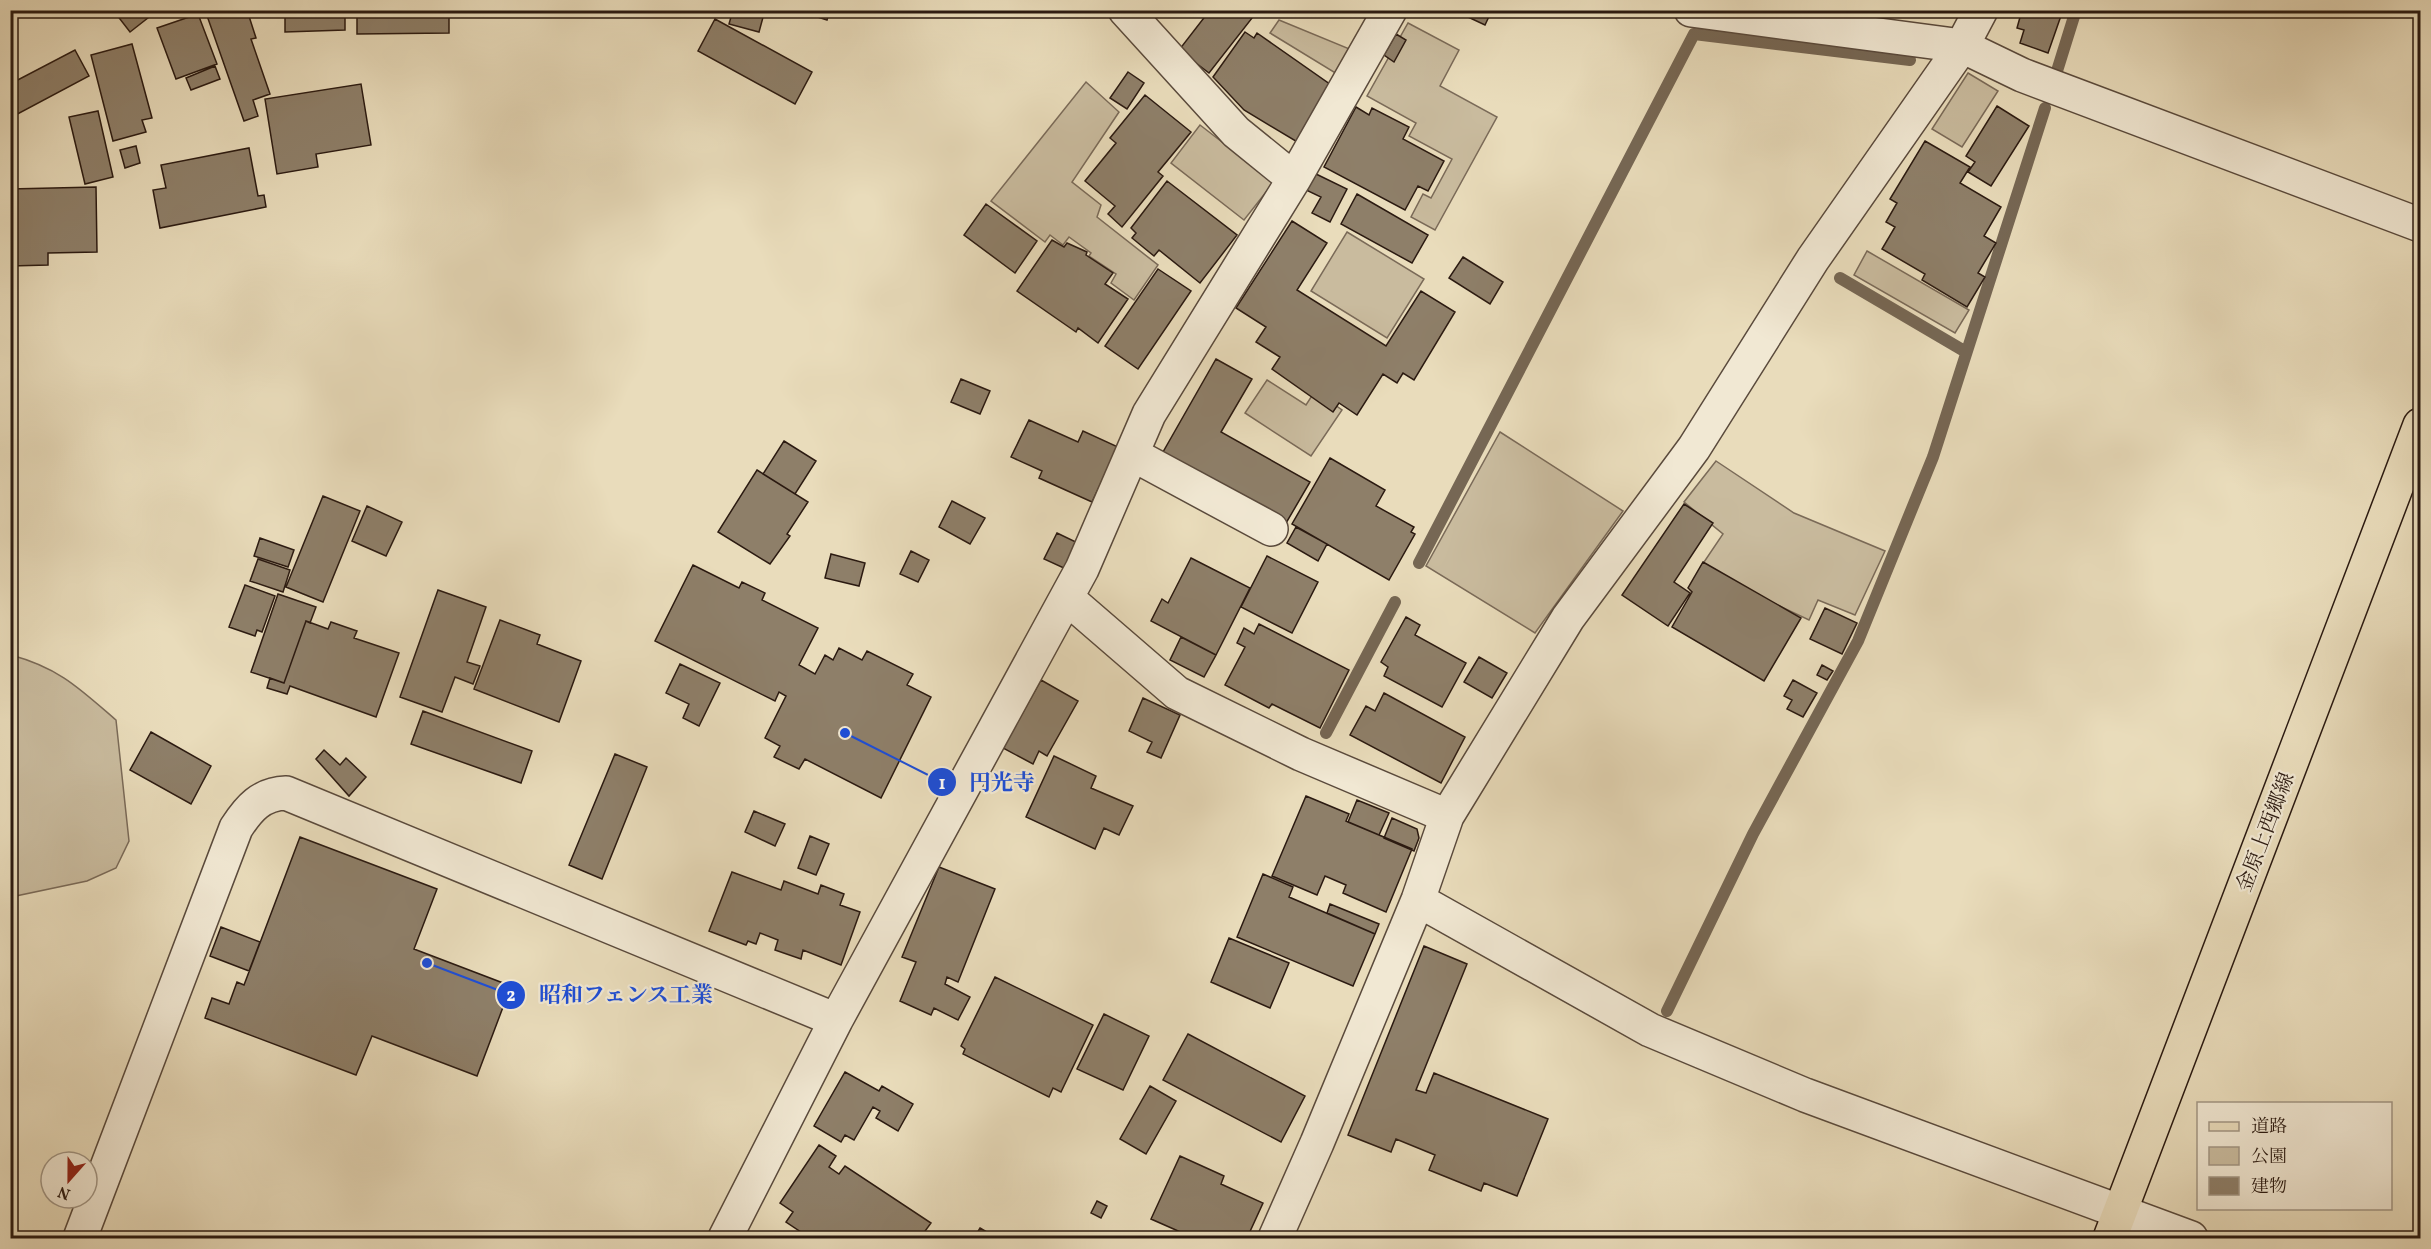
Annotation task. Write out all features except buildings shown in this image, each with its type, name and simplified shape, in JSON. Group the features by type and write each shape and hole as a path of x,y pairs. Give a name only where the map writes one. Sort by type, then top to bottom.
{"main road":[{"name":"金原上西郷線","path":"2116,1225 2421,425"}],"street":[{"path":"1125,10 1236,132 1294,179"},
{"path":"725,1239 836,1020 1082,569 1149,414 1294,179 1390,10"},
{"path":"1691,10 1962,46 2022,75 2421,225"},
{"path":"1275,1239 1418,900 1447,816 1568,618 1694,448 1813,259 1962,46 1981,10"},
{"path":"1132,454 1271,529"},
{"path":"1067,598 1178,693 1301,754 1447,816"},
{"path":"80,1239 236,828 247,811 272,793 286,793 836,1020"},
{"path":"1418,900 1650,1030 2116,1225 2192,1239"}],"green space":[{"path":"1279,20 1352,50 1337,74 1270,33"},
{"path":"1408,23 1459,50 1440,86 1497,117 1435,230 1411,217 1423,194 1431,198 1452,159 1409,136 1416,123 1367,96"},
{"path":"1968,73 1998,91 1962,147 1932,129"},
{"path":"1086,82 1119,112 1072,182 1101,205 1097,217 1158,265 1134,300 1111,283 1116,274 1089,256 1091,253 1069,237 1063,245 1050,235 1045,242 991,201"},
{"path":"1200,125 1274,182 1244,220 1171,163"},
{"path":"1347,232 1424,279 1387,338 1311,291"},
{"path":"1867,251 1969,310 1955,333 1854,275"},
{"path":"1267,380 1306,405 1315,391 1342,410 1311,456 1245,413"},
{"path":"1500,432 1623,511 1535,633 1426,566"},
{"path":"1716,461 1794,513 1885,551 1855,615 1818,600 1809,620 1700,568 1723,534 1684,502"},
{"path":"11,655 42,666 68,680 116,720 129,841 116,868 87,881 11,897"}],"waterway":[{"path":"2057,71 2076,10"},
{"path":"1419,563 1694,34 1910,60"},
{"path":"1667,1011 1753,834 1858,641 1933,457 2045,108"},
{"path":"1840,278 1966,352"},
{"path":"1326,733 1395,602"}],"place":[{"name":"円光寺","path":"845,733"},
{"name":"昭和フェンス工業","path":"427,963"}]}
